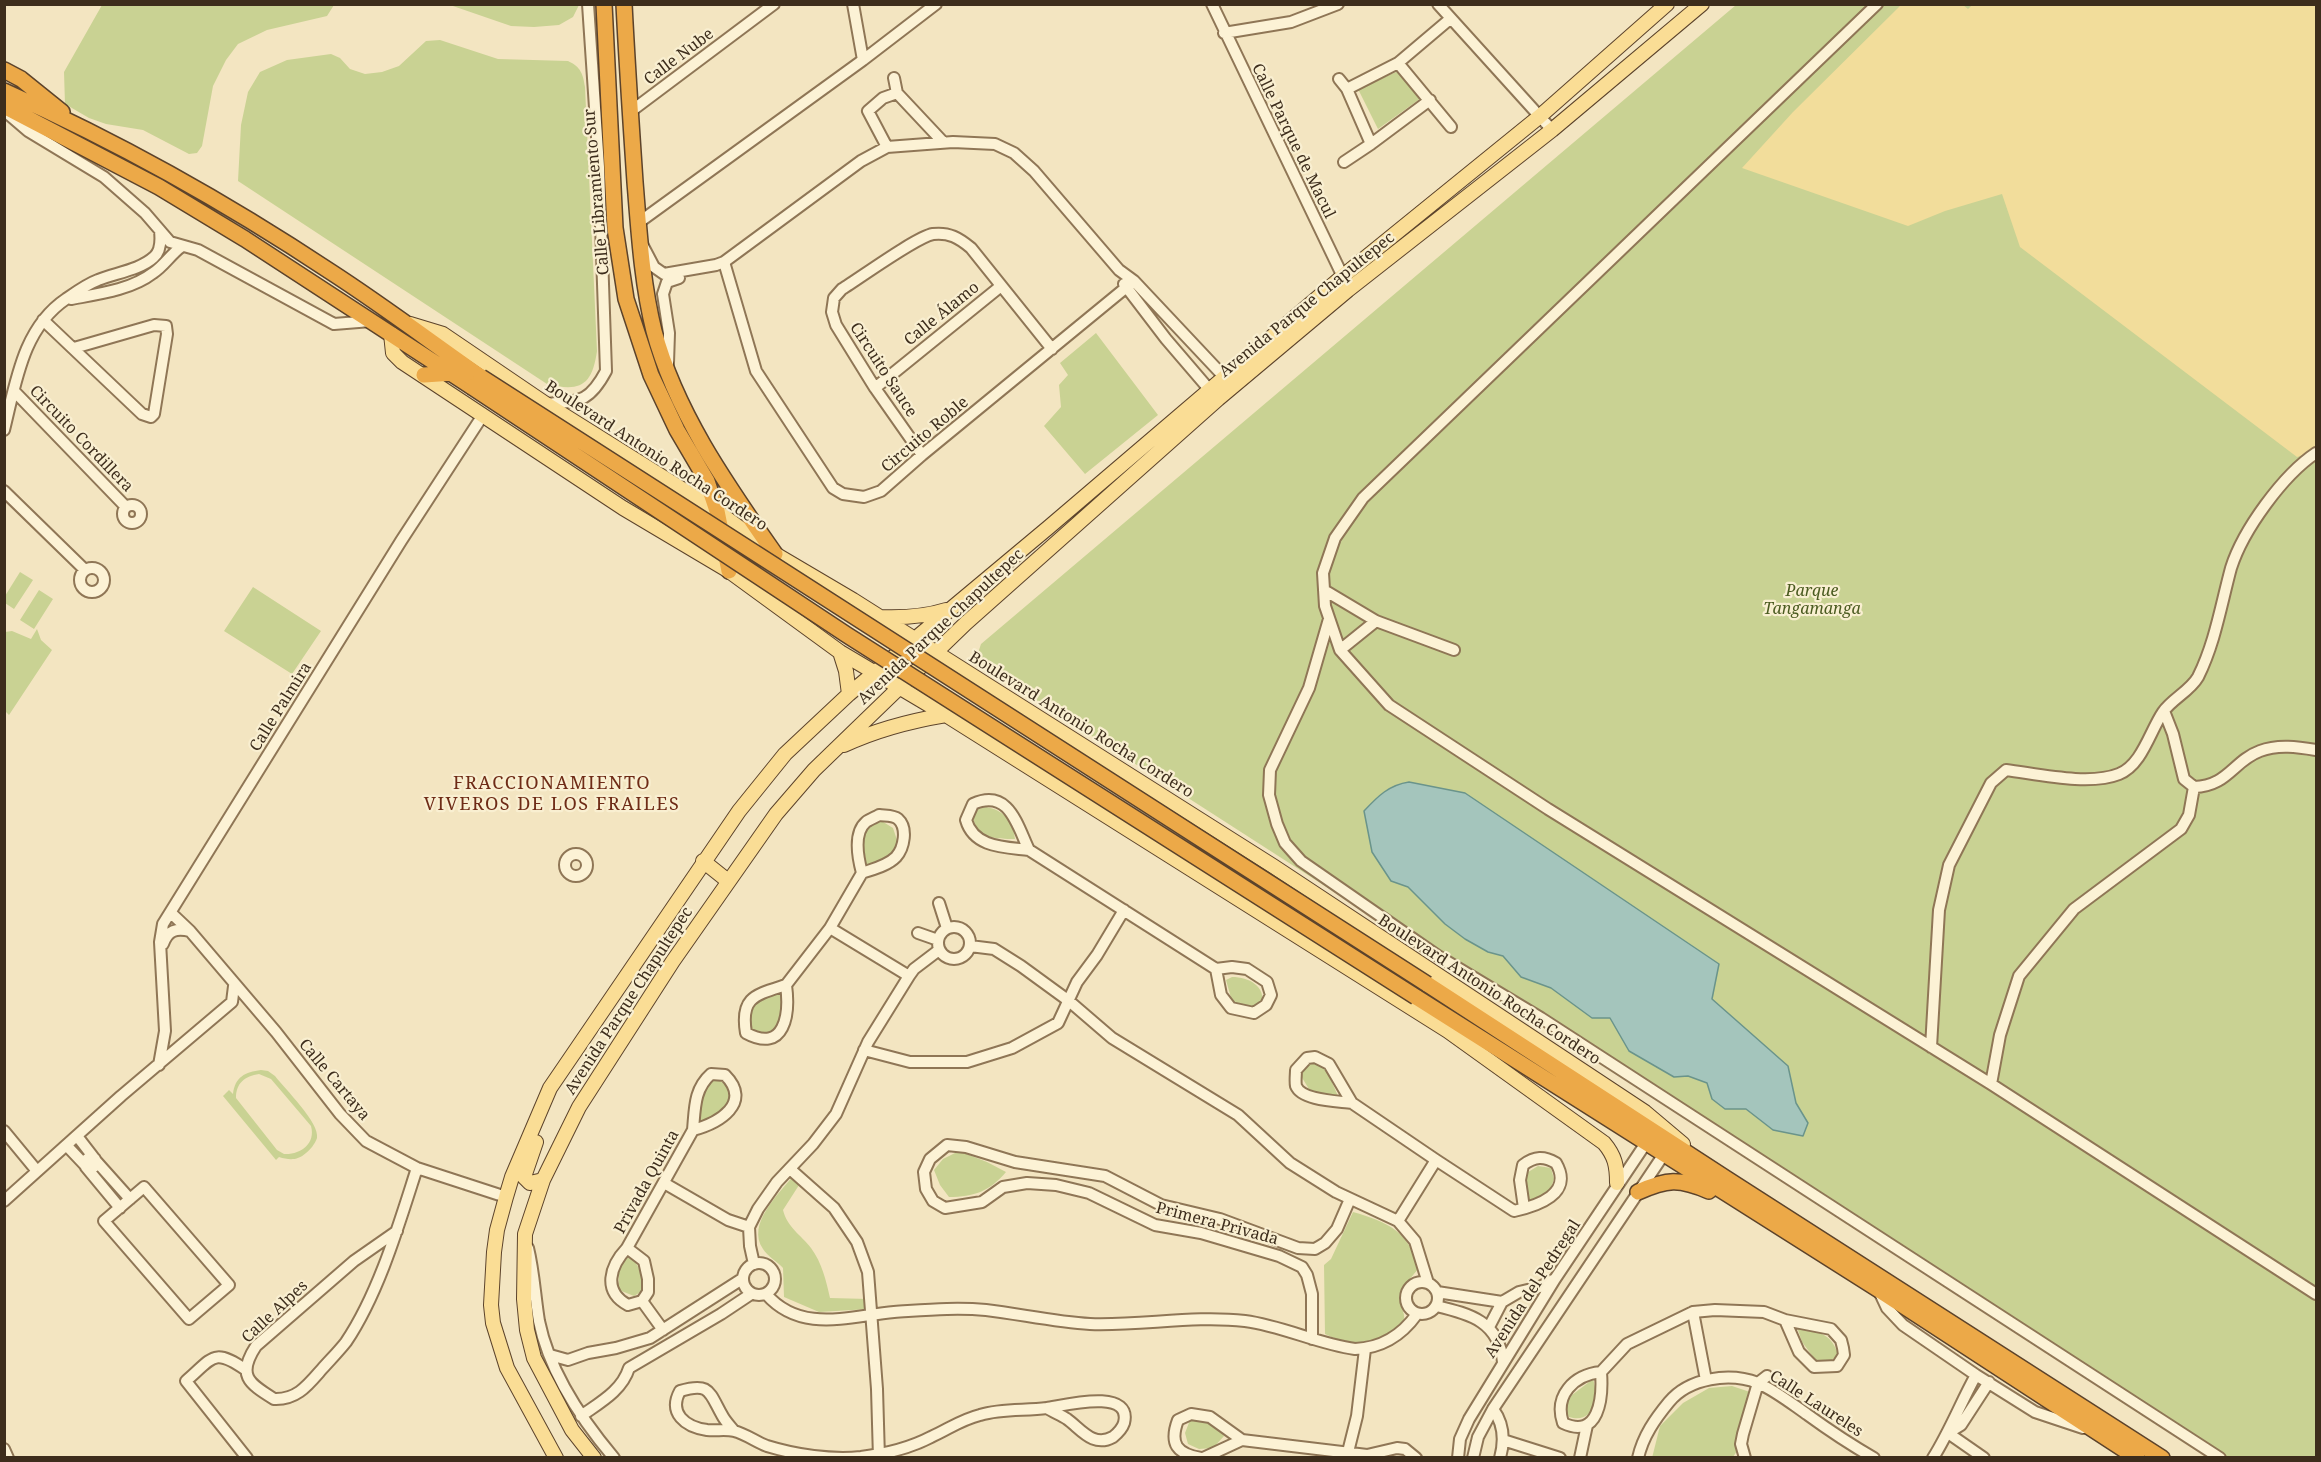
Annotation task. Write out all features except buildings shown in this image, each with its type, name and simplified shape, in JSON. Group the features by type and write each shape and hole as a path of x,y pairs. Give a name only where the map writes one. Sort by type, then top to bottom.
{"highway":[{"name":"Calle Libramiento Sur","path":"604,4 609,143 615,228 626,299 651,375 677,430 707,481 717,511 729,571"},
{"path":"624,4 638,222 649,305 655,332 667,369 692,423 726,484 775,554"},
{"path":"4,70 44,95 73,122"},
{"path":"4,91 73,122 222,204 331,272 404,322 477,382 847,635 1879,1290 2137,1458"},
{"path":"4,108 159,187 453,373 477,382 1427,984 2162,1458"},
{"path":"599,167 609,143"},
{"path":"424,375 453,373"},
{"path":"1448,1031 1509,1056"},
{"path":"1638,1192 1666,1181 1686,1182 1748,1207"}],"main road":[{"name":"Avenida Parque Chapultepec","path":"1228,382 1343,276 1539,117 1666,4"},
{"name":"Avenida Parque Chapultepec","path":"556,1458 507,1368 494,1323 491,1305 494,1252 506,1197 512,1177 550,1089 739,811 781,759 874,673 1213,394 1552,130 1702,4"},
{"name":"Boulevard Antonio Rocha Cordero","path":"404,322 443,334 546,404 717,511 775,554 853,600 1273,866 1645,1112 1727,1179"},
{"path":"391,334 393,353 402,362 623,508 729,571 840,652 946,715 1448,1031 1604,1143 1613,1153 1617,1167 1617,1183"},
{"name":"Avenida Parque Chapultepec","path":"594,1458 572,1430 534,1358 527,1330 524,1299 525,1234 543,1180 579,1107 728,881 776,814 814,770 966,624 1213,394"},
{"path":"824,641 860,653 869,653 882,643 883,633 880,626 853,600"},
{"path":"879,617 918,617 951,609"},
{"path":"840,652 846,671 849,694"},
{"path":"946,715 947,694 951,688 959,680 979,680"},
{"path":"834,749 872,732 898,724 946,715"},
{"path":"703,861 728,881"},
{"path":"543,1180 530,1183 524,1177 548,1112 550,1089"}],"street":[{"path":"546,404 577,401 596,389 606,371 599,167 588,4"},
{"name":"Calle Nube","path":"630,112 774,4"},
{"path":"853,4 863,60"},
{"path":"638,222 863,60 936,4"},
{"name":"Calle Parque de Macul","path":"1212,4 1348,290"},
{"path":"1224,33 1291,22 1338,4"},
{"path":"1877,4 1363,498 1335,538 1323,573 1325,606 1329,619 1340,650 1389,705 1548,809 1991,1084 2316,1294"},
{"path":"1347,89 1398,63 1446,10 1552,130"},
{"path":"1398,63 1451,127"},
{"path":"894,78 897,93 943,142"},
{"path":"1339,79 1347,89 1371,144"},
{"path":"887,147 868,111 883,98 897,93"},
{"path":"1344,162 1430,100"},
{"path":"4,108 28,130 104,177 145,213 170,242 198,250 334,324 371,321"},
{"path":"669,277 724,262 861,161 887,147 943,142 995,144 1014,153 1034,171 1119,270 1134,281 1228,382"},
{"name":"Circuito Cordillera","path":"4,429 25,351 43,320 64,300 92,283 154,258 160,248 160,231"},
{"name":"Circuito Sauce","path":"922,455 875,388 836,325 832,312 834,298 842,289 923,237 945,234 957,237 970,248 1052,349"},
{"path":"640,242 654,267 669,277 707,272 717,273 729,280"},
{"path":"64,300 105,292 142,280 159,269 181,247"},
{"name":"Circuito Roble","path":"724,262 756,371 833,488 843,494 864,497 881,491 1134,281"},
{"path":"1119,270 1125,288 1213,394"},
{"path":"667,369 669,333 663,294 669,277"},
{"name":"Calle Álamo","path":"875,388 1001,286"},
{"path":"43,320 142,414 151,417 154,414 167,334 165,326 154,325 74,348"},
{"name":"Circuito Cordillera","path":"14,391 126,507"},
{"name":"Calle Palmira","path":"159,1065 165,1031 160,949 163,924 401,541 483,415"},
{"path":"1931,1047 1939,910 1949,865 1991,783 2006,770 2093,779 2119,774 2133,765 2164,711 2197,679 2216,630 2232,566 2249,527 2279,490 2316,453"},
{"path":"4,492 85,570"},
{"path":"1324,590 1376,621 1454,650"},
{"path":"1329,619 1310,688 1270,770 1269,795 1277,824 1285,843 1301,861 1438,956 1480,979 1541,1018 2220,1458"},
{"path":"1340,650 1376,621"},
{"path":"2164,711 2173,734 2184,779 2194,787 2208,786 2230,773 2243,760 2258,751 2277,746 2316,750"},
{"path":"1991,1084 2000,1035 2019,976 2074,909 2181,829 2189,815 2194,787"},
{"path":"1029,850 1014,814 1000,802 984,799 973,804 966,820 969,830 979,840 999,847 1029,850 1216,969 1232,967 1247,969 1256,974 1267,982 1271,995 1266,1005 1254,1013 1231,1008 1221,995 1216,969"},
{"path":"786,985 788,1000 782,1030 773,1038 758,1040 746,1033 743,1015 749,1002 760,994 786,985 830,928 862,873 858,846 859,833 866,822 879,815 891,816 899,820 903,829 904,845 896,857 881,867 862,873"},
{"path":"754,1264 749,1227 758,1209 777,1182 836,1114 864,1050 909,976 939,945 947,928 939,903"},
{"path":"864,1050 910,1062 967,1062 1012,1048 1058,1023 1077,982 1097,955 1124,910"},
{"name":"Calle Cartaya","path":"171,913 190,931 234,986 276,1032 340,1114 366,1141 417,1168 506,1197"},
{"path":"918,933 939,945 946,957 956,959 965,954 970,941 966,932 957,927 947,928"},
{"path":"830,928 909,976"},
{"path":"160,949 168,933 175,929 190,931"},
{"path":"970,946 994,949 1070,1000 1112,1038 1238,1114 1290,1164 1350,1199 1398,1221 1415,1241 1428,1283 1437,1292 1436,1306 1428,1313 1417,1314 1409,1308 1407,1293 1413,1285 1428,1283"},
{"path":"4,1201 232,1002 234,986"},
{"path":"232,1002 251,1005"},
{"path":"165,1031 181,1046"},
{"path":"1352,1103 1312,1098 1301,1092 1296,1086 1296,1070 1308,1058 1315,1057 1329,1064 1352,1103 1504,1206 1514,1210 1524,1208 1550,1198 1558,1188 1561,1173 1556,1163 1541,1157 1533,1158 1523,1165 1520,1170 1520,1180 1524,1208"},
{"name":"Privada Quinta","path":"627,1248 644,1261 648,1280 648,1292 642,1301 628,1305 620,1301 613,1293 611,1271 627,1248 693,1130 694,1111 701,1083 711,1074 725,1075 732,1082 735,1094 733,1107 725,1116 710,1125 693,1130"},
{"path":"4,1131 37,1171"},
{"path":"76,1136 90,1163 120,1208"},
{"name":"Avenida del Pedregal","path":"1458,1458 1461,1439 1469,1419 1503,1362 1592,1226 1617,1183 1646,1143"},
{"path":"67,1146 130,1199"},
{"name":"Primera Privada","path":"1312,1339 1312,1294 1307,1275 1302,1267 1279,1256 1201,1233 1155,1225 1089,1192 1056,1185 1027,1183 1003,1187 982,1203 945,1208 933,1201 926,1189 924,1172 938,1150 947,1146 966,1147 1015,1162 1105,1176 1161,1205 1220,1219 1274,1237 1298,1248 1316,1249 1325,1243 1337,1228 1350,1199"},
{"name":"Avenida del Pedregal","path":"1473,1458 1478,1437 1493,1409 1664,1154"},
{"path":"1398,1221 1436,1160"},
{"name":"Calle Alpes","path":"397,1231 354,1261 256,1346 247,1361 246,1370 248,1379 254,1387 274,1399 295,1396 344,1344 373,1290 397,1231 417,1168"},
{"path":"790,1169 834,1208 857,1242 868,1272 873,1314 879,1456"},
{"path":"664,1183 728,1220 749,1227"},
{"path":"144,1187 229,1285 189,1319 104,1221 120,1208 144,1187"},
{"path":"1592,1226 1608,1237"},
{"path":"525,1234 540,1322 550,1355 581,1416 614,1458"},
{"path":"550,1355 568,1360 650,1338 742,1279 746,1270 754,1264 767,1266 775,1277 775,1283 766,1294 761,1296 751,1294 743,1285 742,1279"},
{"path":"1489,1327 1502,1302 1519,1292 1539,1287 1556,1279"},
{"path":"1879,1290 1887,1308 1903,1325 1976,1375 2035,1412 2100,1433"},
{"path":"1437,1292 1502,1302"},
{"path":"581,1416 615,1391 624,1380 628,1368 751,1294"},
{"path":"766,1294 777,1306 803,1318 833,1320 941,1308 984,1310 1089,1324 1143,1324 1189,1320 1244,1321 1282,1329 1347,1348 1365,1349 1392,1339 1408,1327 1417,1314"},
{"path":"1460,1312 1465,1296"},
{"path":"713,1299 721,1314"},
{"path":"642,1301 663,1330"},
{"path":"1436,1306 1460,1312 1489,1327 1499,1342 1503,1362"},
{"path":"1601,1372 1602,1385 1597,1416 1587,1425 1574,1428 1563,1423 1559,1411 1562,1398 1577,1380 1588,1374 1601,1372 1627,1344 1692,1312 1715,1310 1764,1312 1785,1320 1830,1329 1841,1340 1844,1355 1837,1366 1814,1367 1798,1352 1785,1320"},
{"path":"1692,1312 1706,1380"},
{"path":"650,1338 657,1350"},
{"path":"1348,1452 1357,1416 1365,1349"},
{"path":"246,1370 231,1359 222,1356 214,1358 186,1381 247,1458"},
{"path":"1933,1458 1948,1434 1953,1418 1976,1375"},
{"path":"1745,1458 1741,1444 1743,1434 1758,1383 1767,1376"},
{"name":"Calle Laureles","path":"1638,1458 1652,1423 1672,1398 1688,1385 1706,1380 1744,1379 1777,1393 1848,1443 1874,1458"},
{"path":"1948,1434 1961,1425 1989,1382"},
{"path":"734,1431 723,1417 714,1397 706,1389 695,1386 680,1391 675,1400 677,1413 687,1424 706,1430 734,1431 766,1445 796,1453 829,1457 879,1456 922,1441 957,1422 983,1414 1025,1408 1047,1408 1085,1400 1116,1405 1123,1412 1124,1421 1119,1432 1111,1438 1094,1440 1067,1419 1047,1408"},
{"path":"1493,1409 1500,1420 1503,1440 1500,1458"},
{"path":"1242,1440 1202,1458 1187,1456 1176,1446 1173,1433 1178,1420 1191,1414 1210,1417 1242,1440 1368,1456 1397,1448 1405,1449 1416,1458"},
{"path":"1580,1458 1587,1425"},
{"path":"1948,1434 1984,1458"},
{"path":"1503,1440 1560,1458"},
{"path":"4,1449 8,1458"}],"green space":[{"path":"102,5 334,5 327,16 267,30 238,44 226,60 213,86 202,146 197,153 189,154 143,130 106,124 89,118 65,104 64,72"},
{"path":"450,5 579,5 573,17 559,25 534,27 511,26"},
{"name":"Parque Tangamanga","path":"1736,5 2316,5 2316,1457 2212,1457 980,664 978,653 981,644"},
{"path":"440,40 498,59 568,61 579,68 582,75 585,87 597,351 592,372 582,384 568,387 547,384 238,181 241,125 248,92 260,72 287,60 331,54 340,58 350,69 365,74 382,72 399,66 426,41"},
{"path":"1403,69 1424,96 1378,129 1358,89"},
{"path":"1096,333 1158,415 1085,474 1044,426 1061,407 1059,385 1068,375 1060,363"},
{"path":"20,572 33,580 14,609 5,603 5,596"},
{"path":"253,587 321,631 292,674 224,631"},
{"path":"39,590 53,599 34,629 20,620"},
{"path":"37,629 41,640 52,650 9,715 5,711 5,632 12,631 31,639"},
{"path":"986,807 1007,817 1015,839 994,838 979,830 973,817 978,809"},
{"path":"880,820 893,828 899,846 895,855 863,870 862,834 869,825"},
{"path":"1232,977 1255,984 1263,998 1262,1005 1255,1010 1233,1005 1226,980"},
{"path":"785,987 785,1015 771,1037 748,1031 749,1004"},
{"path":"1316,1063 1327,1071 1338,1096 1312,1094 1301,1076 1307,1065"},
{"path":"255,1071 268,1071 275,1076 313,1124 317,1138 314,1145 303,1156 296,1159 279,1157 276,1160 223,1096 229,1090 233,1094 239,1079","holes":["259,1074 271,1079 311,1126 309,1143 296,1153 284,1154 277,1150 236,1098 240,1084 249,1076"]},
{"path":"716,1079 728,1089 731,1104 716,1116 700,1123 704,1093 710,1083"},
{"path":"959,1151 1006,1172 994,1184 981,1192 949,1197 940,1185 934,1170 943,1159"},
{"path":"1538,1166 1551,1168 1554,1179 1549,1194 1529,1204 1525,1174"},
{"path":"793,1176 801,1182 783,1210 791,1226 811,1248 818,1260 830,1298 869,1299 869,1309 819,1312 784,1297 783,1268 763,1249 759,1239 759,1230 766,1210"},
{"path":"1353,1212 1386,1224 1403,1237 1409,1245 1418,1269 1401,1294 1404,1314 1402,1323 1383,1336 1359,1342 1343,1341 1325,1334 1324,1265 1331,1259"},
{"path":"629,1254 638,1267 642,1280 642,1291 634,1296 619,1290 620,1265"},
{"path":"1797,1327 1827,1337 1835,1346 1838,1354 1831,1361 1817,1362 1802,1342"},
{"path":"1593,1379 1595,1402 1593,1408 1584,1417 1569,1417 1563,1407 1572,1395"},
{"path":"1732,1386 1753,1393 1737,1451 1733,1457 1652,1458 1660,1426 1683,1403 1709,1388"},
{"path":"1204,1418 1216,1424 1224,1436 1213,1448 1199,1449 1188,1444 1185,1433 1190,1420"}],"sand":[{"path":"1973,4 2316,5 2316,451 2297,457 2020,247 2002,194 1945,211 1908,226 1742,168 1793,112 1901,5 1963,5 1968,9"}],"water":[{"path":"1409,782 1465,793 1719,964 1712,999 1788,1066 1796,1103 1808,1123 1803,1136 1773,1130 1746,1109 1725,1109 1712,1099 1707,1083 1688,1076 1674,1077 1629,1051 1610,1018 1592,1018 1551,988 1521,977 1503,956 1488,952 1465,939 1445,924 1408,887 1391,881 1372,852 1364,811 1384,792"}],"district":[{"name":"FRACCIONAMIENTO VIVEROS DE LOS FRAILES","path":"552,794"}]}
